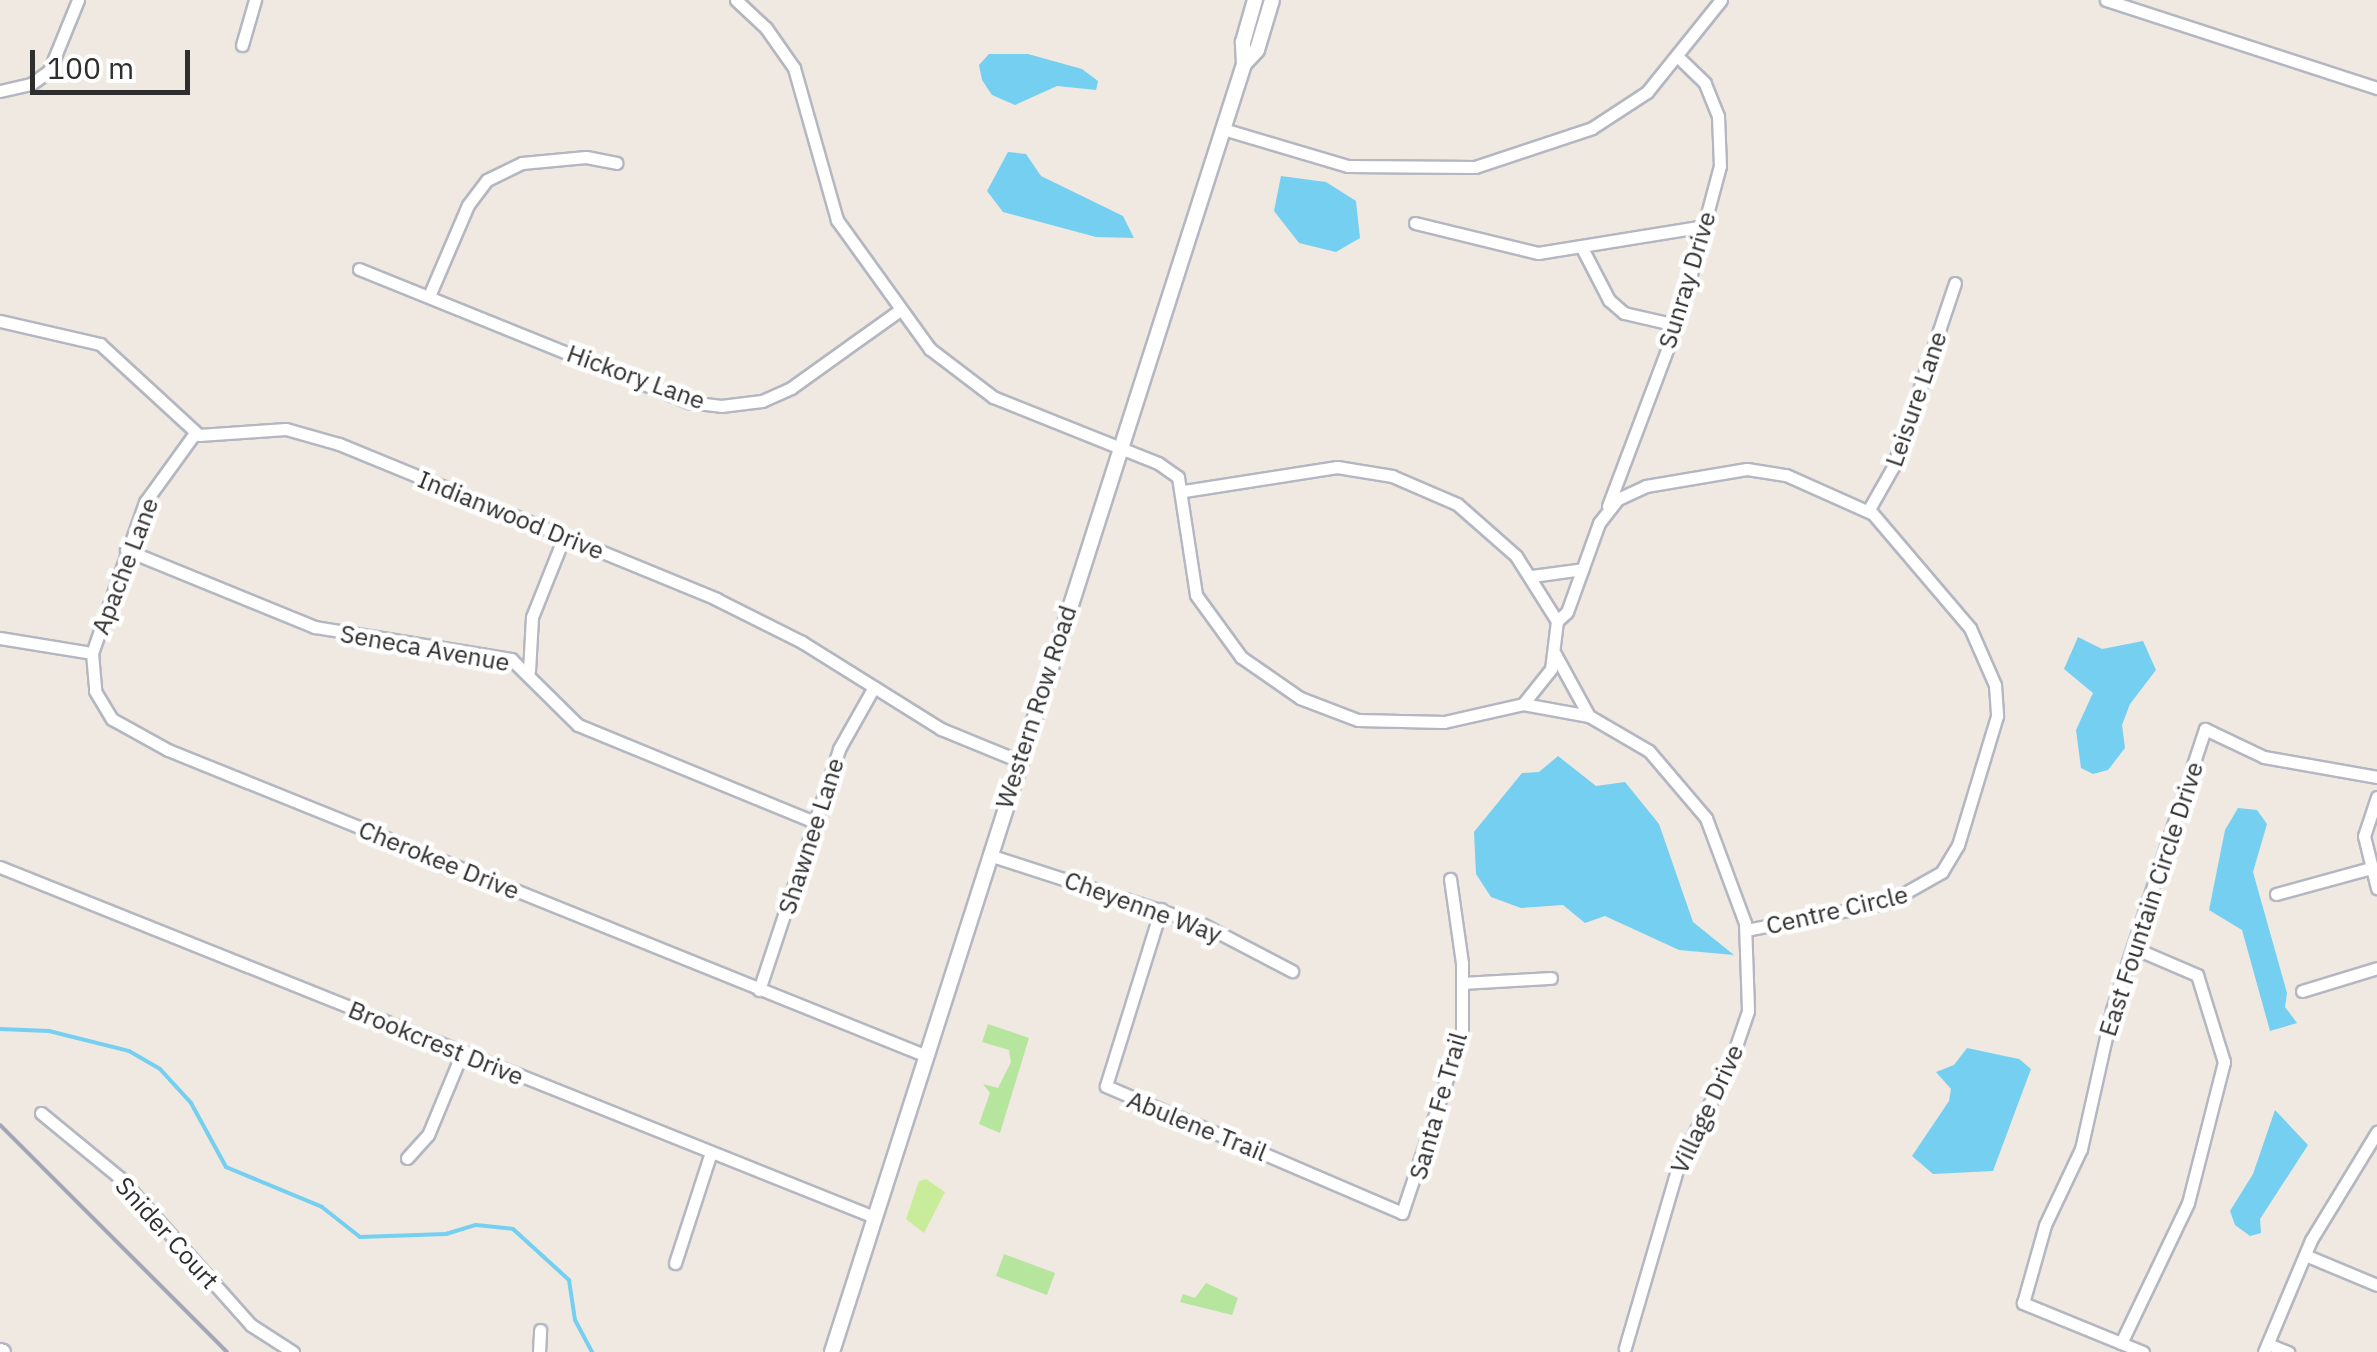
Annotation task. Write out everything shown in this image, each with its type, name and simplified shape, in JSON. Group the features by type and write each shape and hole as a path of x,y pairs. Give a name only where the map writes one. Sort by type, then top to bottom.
{"street":[{"path":"0,91 31,84 49,71 78,0"},
{"path":"242,45 255,0"},
{"path":"736,0 766,28 794,68 827,198 900,310 966,380 1172,472 1184,491 1314,467 1392,476 1457,504 1532,576 1557,621 1555,654 1548,676 1524,704"},
{"name":"Western Row Road","path":"832,1352 1244,64 1243,42 1255,0"},
{"name":"Western Row Road","path":"1244,64 1257,50 1272,0"},
{"path":"1223,129 1348,166 1475,167 1592,128 1647,92 1721,0"},
{"path":"2106,0 2377,88"},
{"name":"Sunray Drive","path":"1607,510 1676,325 1720,166 1718,116 1705,83 1676,56"},
{"path":"429,296 468,204 487,180 522,163 586,156 616,163"},
{"path":"1415,222 1514,250 1582,248 1631,234 1705,226"},
{"path":"1582,248 1609,300 1624,313 1676,325"},
{"name":"Hickory Lane","path":"359,270 689,402 721,406 762,401 791,388 900,310"},
{"name":"Leisure Lane","path":"1868,511 1893,467 1955,283"},
{"path":"0,321 100,344 195,433"},
{"name":"Indianwood Drive","path":"195,433 269,428 309,435 760,619 941,729 1019,760"},
{"name":"Apache Lane","path":"92,652 145,502 195,433"},
{"name":"Centre Circle","path":"1607,510 1646,486 1747,469 1786,475 1868,511 1912,553 1982,648 1998,700 1989,755 1958,845 1931,883 1889,902 1746,930"},
{"name":"Village Drive","path":"1184,491 1188,556 1202,609 1241,658 1286,690 1335,714 1389,724 1468,718 1524,704 1589,716 1648,752 1697,805 1717,840 1746,930 1745,1027 1679,1163 1624,1348"},
{"path":"1557,621 1568,612 1607,510"},
{"path":"528,671 532,617 564,537"},
{"name":"Seneca Avenue","path":"126,550 315,627 496,656 528,671 578,725 815,822"},
{"path":"1532,576 1583,569"},
{"path":"0,638 92,652"},
{"name":"Cherokee Drive","path":"92,652 102,706 146,741 924,1055"},
{"path":"1555,654 1589,716"},
{"name":"Shawnee Lane","path":"759,990 839,749 874,687"},
{"name":"East Fountain Circle Drive","path":"2120,1343 2023,1304 2045,1225 2086,1127 2112,1010 2205,729 2264,757 2377,777"},
{"path":"2377,797 2364,836 2377,888"},
{"name":"Cheyenne Way","path":"989,855 1161,910 1292,971"},
{"name":"Brookcrest Drive","path":"0,866 710,1155 874,1217"},
{"path":"2276,894 2372,868"},
{"name":"Santa Fe Trail","path":"1406,1212 1459,1049 1463,984 1450,879"},
{"name":"Abulene Trail","path":"1161,910 1106,1086 1406,1212"},
{"path":"2134,948 2197,975 2224,1062 2188,1203 2120,1343 2142,1352"},
{"path":"2302,991 2377,968"},
{"path":"1463,984 1551,978"},
{"path":"407,1158 428,1135 462,1052"},
{"name":"Snider Court","path":"41,1112 120,1178 251,1324 293,1352"},
{"path":"2288,1352 2266,1348 2305,1255 2377,1132"},
{"path":"675,1263 710,1155"},
{"path":"2305,1255 2377,1284"},
{"path":"539,1352 540,1330"}],"green space":[{"path":"988,1024 1029,1038 1000,1133 979,1124 990,1093 983,1084 998,1088 1011,1062 1009,1050 982,1042"},
{"path":"926,1179 945,1192 924,1233 906,1219 919,1181"},
{"path":"1004,1254 1055,1273 1047,1295 996,1276"},
{"path":"1206,1283 1238,1298 1232,1315 1180,1302 1183,1294 1195,1298"}],"water":[{"path":"989,54 1028,54 1082,69 1098,81 1096,90 1057,86 1015,105 992,95 982,80 979,65"},
{"path":"1008,152 1026,154 1041,176 1123,216 1134,238 1096,237 1003,212 987,191"},
{"path":"1281,176 1326,182 1356,201 1360,238 1336,252 1299,243 1274,211"},
{"path":"2078,637 2102,649 2143,641 2156,670 2130,704 2122,725 2125,748 2108,770 2093,774 2081,768 2076,730 2093,693 2064,669"},
{"path":"1558,756 1596,786 1625,782 1659,824 1693,922 1734,955 1679,950 1605,916 1585,923 1563,905 1521,908 1491,897 1476,874 1474,832 1522,773 1539,772"},
{"path":"2238,808 2257,810 2267,824 2253,872 2287,993 2285,1007 2297,1023 2270,1031 2242,930 2209,910 2225,830"},
{"path":"1967,1048 2019,1059 2031,1069 1993,1171 1933,1174 1912,1156 1949,1101 1951,1089 1936,1072 1954,1065"},
{"path":"2275,1110 2308,1145 2260,1219 2261,1233 2250,1236 2235,1225 2230,1211 2253,1174"}],"waterway":[{"path":"0,1029 49,1031 129,1051 160,1069 191,1103 226,1167 322,1207 360,1237 446,1234 476,1225 513,1229 569,1280 575,1320 592,1352"}],"railway":[{"path":"0,1125 227,1352"}]}
